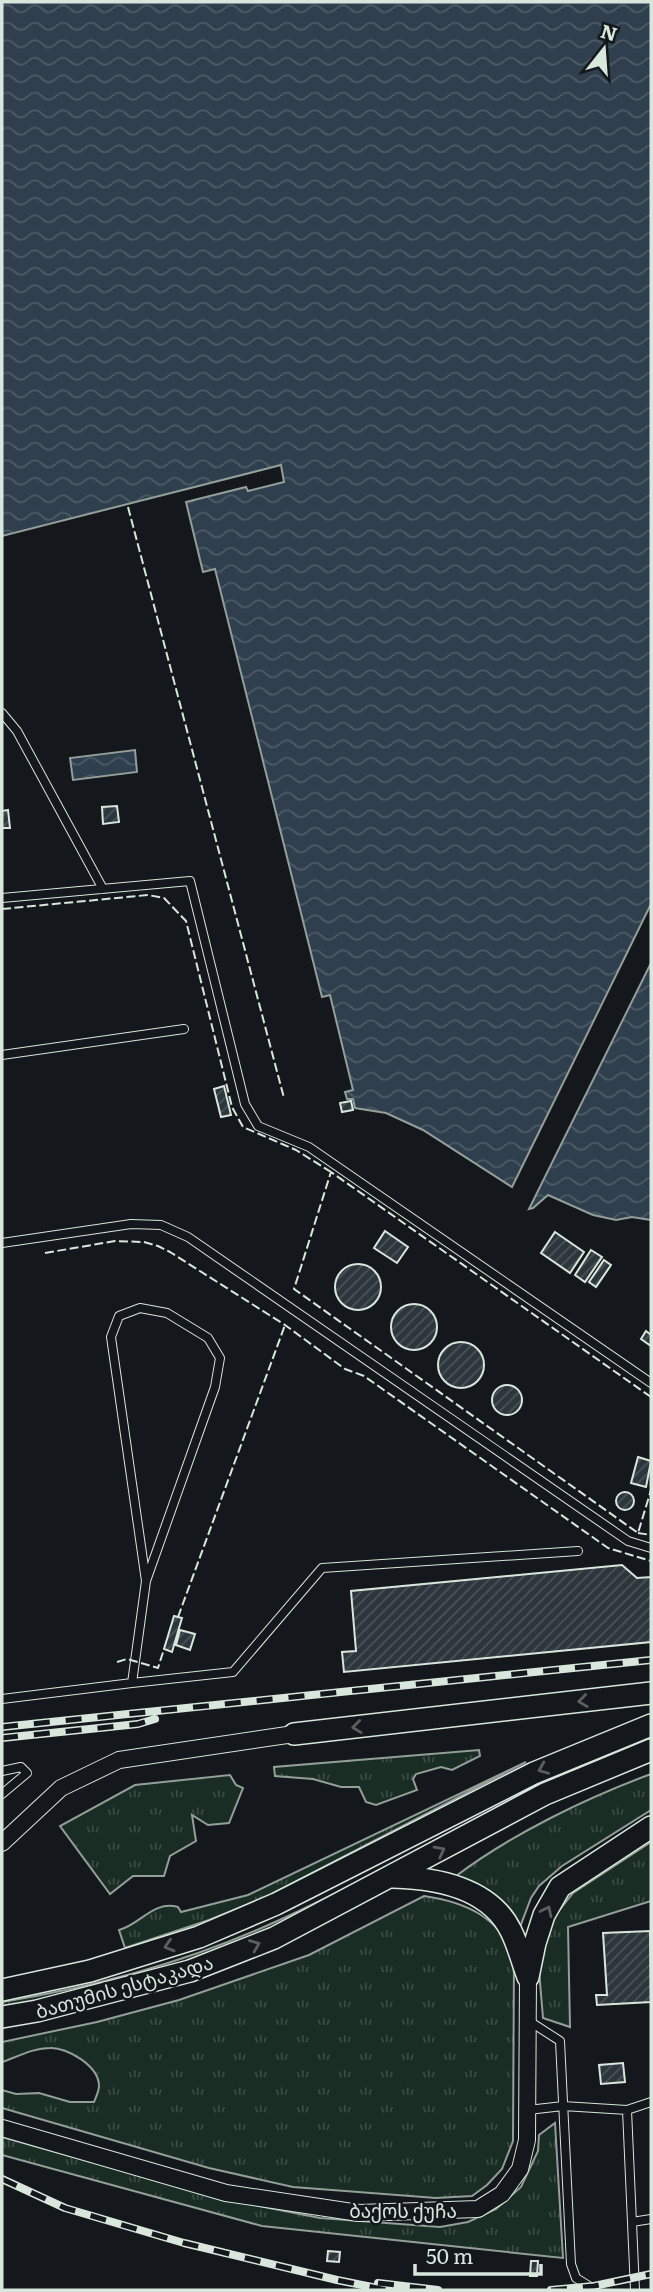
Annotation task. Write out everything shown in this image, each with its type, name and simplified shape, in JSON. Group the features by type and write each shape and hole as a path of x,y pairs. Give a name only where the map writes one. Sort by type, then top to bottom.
{"main road":[{"path":"294,1734 651,1693"},
{"name":"ბათუმის ესტაკადა","path":"2,1990 90,1971 199,1937 344,1871 534,1773 651,1725"},
{"path":"391,1878 545,1794 651,1750"},
{"path":"528,1977 544,1915 560,1887 651,1827"},
{"path":"391,1878 419,1878 451,1885 468,1891 489,1904 510,1928 528,1977"},
{"name":"ბათუმის ესტაკადა","path":"2,2017 37,2011 190,1971 274,1938 391,1878"}],"street":[{"path":"2,1843 61,1788 119,1760 294,1734"},
{"name":"ბაქოს ქუჩა","path":"2,2129 226,2193 359,2213 478,2209 502,2194 520,2169 527,2140 528,1977"}],"lane":[{"path":"2,714 17,731 103,889"},
{"path":"2,898 190,881 245,1104 258,1126 309,1147 651,1383"},
{"path":"2,1055 184,1029"},
{"path":"2,1242 131,1224 161,1225 188,1237 628,1541 651,1548"},
{"path":"132,1683 146,1581 215,1387 220,1358 208,1338 167,1313 140,1308 119,1316 111,1337 146,1581"},
{"path":"2,1699 233,1672 322,1568 578,1551"},
{"path":"2,1771 21,1767 27,1773 2,1794"},
{"path":"528,2021 560,2041 571,2263 576,2278 595,2290"},
{"path":"528,2110 563,2106 627,2110 651,2102"},
{"path":"627,2110 635,2290"},
{"path":"632,2222 651,2220"}],"green space":[{"path":"651,1735 651,1742 316,1909 184,1965 2,2010 2,2002 131,1974 195,1954 257,1930 356,1883 551,1780"},
{"path":"479,1750 480,1756 452,1770 441,1767 416,1774 413,1779 417,1790 376,1805 366,1802 359,1787 341,1787 313,1779 275,1776 274,1767"},
{"path":"526,1762 266,1897 209,1920 125,1948 119,1930 154,1910 169,1906 178,1907 181,1912 248,1895"},
{"path":"651,1774 651,1810 562,1866 539,1886 531,1898 520,1927 510,1908 494,1894 456,1876 550,1818"},
{"path":"230,1775 236,1785 243,1788 229,1823 208,1825 192,1815 196,1841 170,1856 164,1876 133,1876 110,1894 60,1826 135,1785"},
{"path":"651,1842 651,1901 568,1927 570,2027 543,2018 539,1970 550,1922 573,1893"},
{"path":"424,1896 454,1902 480,1914 500,1932 514,1959 513,2141 502,2169 472,2196 436,2198 293,2187 209,2168 2,2108 2,2090 16,2094 39,2093 70,2102 94,2102 99,2086 94,2071 73,2054 50,2048 37,2049 2,2062 2,2042 97,2022 179,2000 309,1955"},
{"path":"555,2123 563,2258 262,2226 2,2155 2,2137 219,2198 320,2218 440,2227 468,2222 496,2209 521,2187 538,2151 539,2135"}],"water":[{"path":"2,2 651,2 651,904 512,1187 423,1130 386,1113 355,1108 353,1099 347,1099 345,1092 353,1090 330,995 322,997 215,569 203,572 186,502 246,487 248,491 284,482 281,465 2,536"},
{"path":"135,750 137,772 73,780 70,758"},
{"path":"651,963 651,1220 632,1217 616,1220 593,1215 548,1195 529,1209"}],"building":[{"path":"117,806 119,822 103,824 102,807"},
{"path":"8,810 10,828 2,828 2,811"},
{"path":"224,1086 231,1115 221,1117 214,1089"},
{"path":"351,1101 353,1110 342,1112 340,1103"},
{"path":"385,1231 408,1247 397,1263 374,1248"},
{"path":"555,1232 584,1252 570,1273 541,1253"},
{"path":"591,1250 602,1257 585,1282 575,1275"},
{"path":"604,1260 611,1265 596,1287 589,1282"},
{"path":"358,1264 374,1271 381,1287 374,1303 358,1310 342,1303 335,1287 342,1271"},
{"path":"414,1304 430,1311 437,1327 430,1343 414,1350 398,1343 391,1327 398,1311"},
{"path":"646,1331 651,1335 651,1346 641,1339"},
{"path":"461,1342 477,1349 484,1365 477,1381 461,1388 445,1381 438,1365 445,1349"},
{"path":"507,1385 513,1386 521,1394 521,1406 513,1414 507,1415 501,1414 493,1406 492,1400 493,1394 501,1386"},
{"path":"638,1457 651,1461 646,1487 631,1483"},
{"path":"625,1492 631,1495 634,1501 631,1507 625,1510 619,1507 616,1501 619,1495"},
{"path":"622,1565 637,1578 651,1577 651,1642 344,1672 342,1652 356,1651 351,1591"},
{"path":"174,1616 182,1618 172,1652 164,1649"},
{"path":"180,1630 195,1634 190,1650 176,1645"},
{"path":"650,1931 651,2002 597,2005 596,1995 607,1995 603,1933"},
{"path":"623,2063 625,2082 601,2084 599,2065"},
{"path":"328,2251 340,2252 339,2262 327,2261"},
{"path":"531,2261 538,2261 537,2276 530,2276"}],"railway":[{"path":"2,1727 651,1660"},
{"path":"2,1738 138,1724 155,1719"},
{"path":"2,2179 65,2208 184,2243 387,2290"},
{"path":"551,2290 594,2286 651,2274"},
{"path":"378,2283 438,2290"}],"fence":[{"path":"128,507 284,1098"},
{"path":"2,909 148,895 164,898 186,921 232,1107 243,1127 296,1150 331,1172"},
{"path":"651,1397 331,1172 294,1289 638,1533 651,1490"},
{"path":"45,1253 115,1241 144,1242 170,1252 285,1325 345,1369 364,1376 608,1548 651,1561"},
{"path":"178,1617 285,1325"},
{"path":"638,1533 651,1535"},
{"path":"117,1662 127,1659 158,1668 164,1649"}]}
